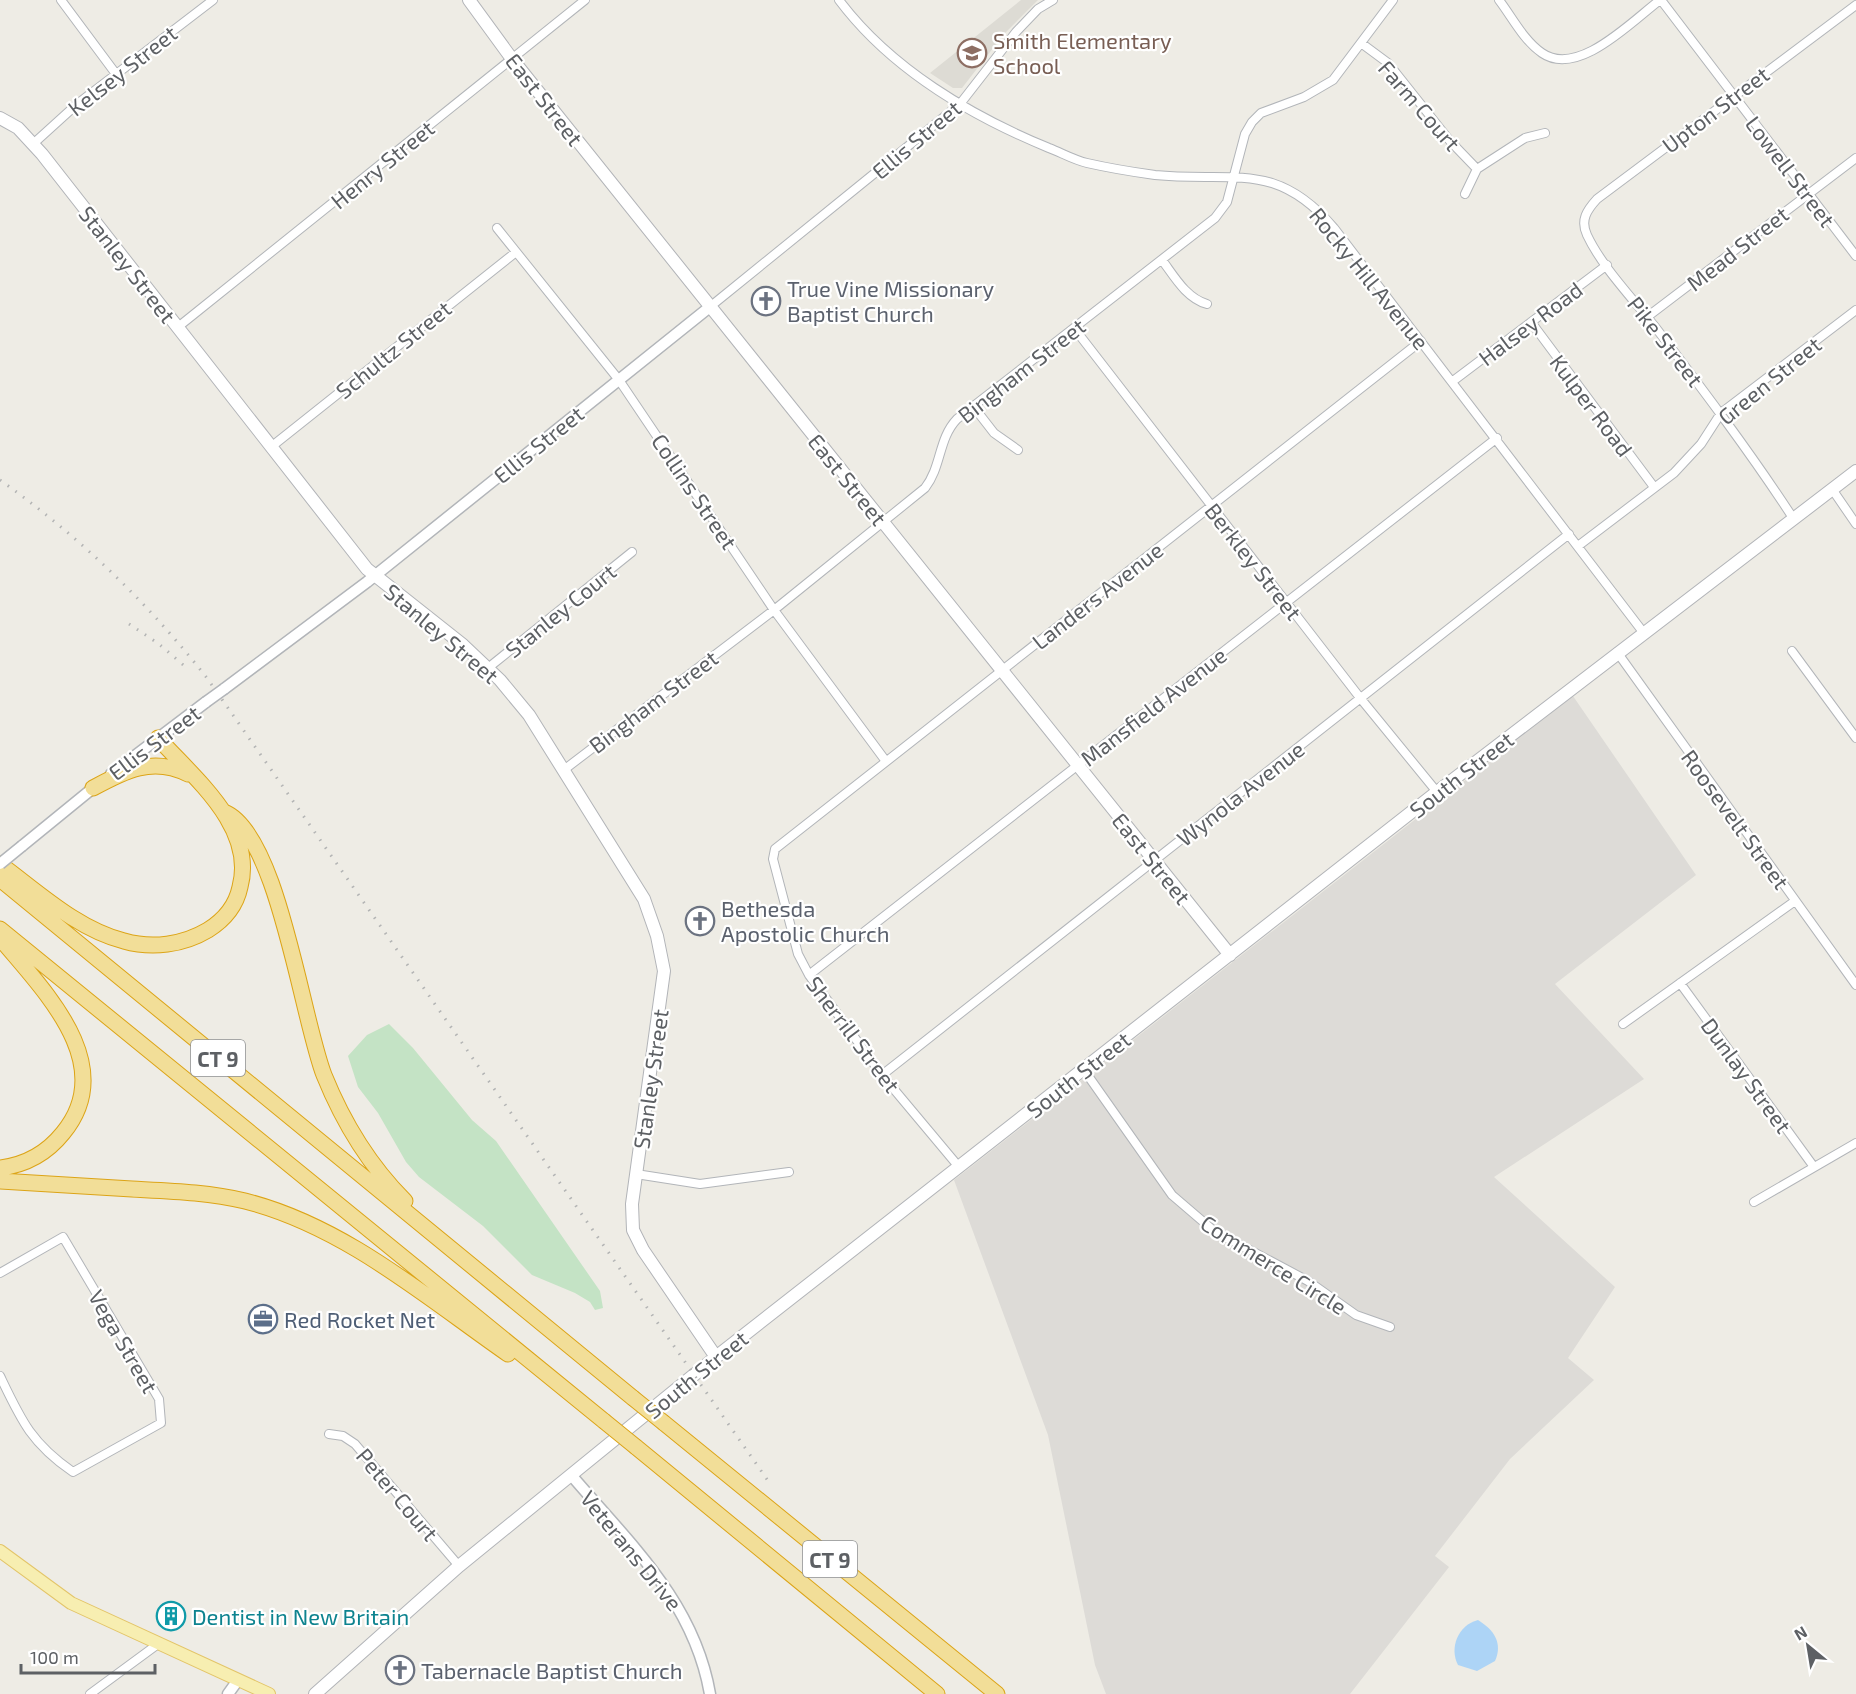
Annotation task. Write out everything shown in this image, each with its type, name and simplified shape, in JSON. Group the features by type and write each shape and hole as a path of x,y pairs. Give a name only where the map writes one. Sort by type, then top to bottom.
{"highway":[{"path":"158,738 224,812 242,825 268,870 313,1041 336,1102 359,1144 377,1170 437,1237"},
{"path":"93,788 129,770 148,764 170,767 193,777"},
{"path":"0,864 97,931 137,944 171,944 195,937 210,928 228,913 237,897 243,876 243,856 239,841 224,812"},
{"name":"CT 9","path":"0,879 997,1694"},
{"name":"CT 9","path":"0,929 937,1694"},
{"path":"0,938 37,979 57,1007 74,1041 82,1076 78,1105 61,1136 32,1158 0,1168"},
{"path":"0,1181 193,1192 238,1200 286,1214 346,1243 525,1366 555,1381"}],"main road":[{"name":"East Street","path":"469,0 512,59 1230,955"},
{"name":"Stanley Street","path":"0,118 18,128 33,144 374,576 456,639 488,668 529,715 644,899 663,960 663,994 632,1212 638,1240 716,1357"},
{"name":"South Street","path":"315,1694 459,1566 716,1357 1642,632 1856,471"},
{"path":"0,1551 66,1601 269,1694"}],"street":[{"path":"62,0 116,74"},
{"name":"Kelsey Street","path":"33,144 75,105 213,0"},
{"name":"Henry Street","path":"178,327 585,0"},
{"name":"Rocky Hill Avenue","path":"838,0 898,61 960,104 1019,136 1085,162 1156,175 1258,178 1280,185 1304,198 1320,211 1453,381 1642,632"},
{"name":"Ellis Street","path":"0,864 93,788 374,576 960,104 1016,32 1038,9 1053,0"},
{"name":"Bingham Street","path":"564,769 774,610 883,522 930,482 934,476 947,430 973,406 1215,218 1227,202 1245,134 1252,122 1261,114 1321,89 1333,80 1393,0"},
{"path":"1498,0 1531,42 1543,53 1555,59 1568,61 1582,57 1596,48 1661,0"},
{"name":"Lowell Street","path":"1661,0 1856,256"},
{"name":"Upton Street","path":"1584,221 1587,209 1597,199 1856,5"},
{"name":"Farm Court","path":"1361,43 1388,63 1450,141 1477,169"},
{"path":"1465,194 1477,169 1525,138 1545,133"},
{"name":"Mead Street","path":"1647,317 1856,158"},
{"name":"Pike Street","path":"1584,221 1587,235 1607,265 1721,413 1793,518"},
{"name":"Collins Street","path":"497,228 619,380 774,610 885,760"},
{"name":"Schultz Street","path":"272,447 516,252"},
{"path":"1162,260 1188,293 1197,301 1207,304"},
{"name":"Halsey Road","path":"1453,381 1607,265"},
{"name":"Green Street","path":"1578,546 1674,472 1701,444 1721,413 1856,310"},
{"name":"Kulper Road","path":"1531,322 1654,487"},
{"name":"Berkley Street","path":"1074,328 1361,699 1437,792"},
{"name":"Landers Avenue","path":"774,849 1420,341"},
{"path":"973,406 994,434 1018,450"},
{"name":"Mansfield Avenue","path":"809,975 1497,438"},
{"path":"1832,489 1856,524"},
{"name":"Wynola Avenue","path":"882,1075 1569,534"},
{"name":"Stanley Court","path":"488,668 632,552"},
{"path":"1792,651 1856,738"},
{"name":"Roosevelt Street","path":"1617,652 1856,985"},
{"name":"Sherrill Street","path":"774,849 773,859 798,954 809,975 882,1075 959,1167"},
{"path":"1623,1024 1796,901"},
{"name":"Dunlay Street","path":"1680,983 1814,1167"},
{"name":"Commerce Circle","path":"1084,1070 1172,1195 1209,1227 1308,1281 1356,1315 1390,1327"},
{"path":"1754,1202 1856,1143"},
{"path":"636,1174 700,1184 789,1172"},
{"name":"Vega Street","path":"0,1273 63,1237 159,1398 161,1423 73,1472 47,1454 28,1431 0,1376"},
{"name":"Peter Court","path":"328,1434 350,1439 355,1444 459,1566"},
{"name":"Veterans Drive","path":"572,1476 680,1608 700,1652 710,1694"},
{"path":"90,1694 158,1644"},
{"path":"228,1694 238,1680"}],"shaded area":[{"name":"Smith Elementary School","path":"1021,0 1038,0 1004,34 962,88 953,88 930,73"},
{"path":"1573,696 1696,875 1555,984 1644,1079 1494,1177 1615,1287 1568,1358 1594,1380 1510,1459 1435,1556 1449,1567 1350,1694 1106,1694 1095,1665 1048,1435 954,1180"}],"green space":[{"path":"389,1024 413,1048 472,1120 496,1141 600,1291 603,1308 595,1310 590,1302 575,1293 532,1275 483,1226 419,1177 406,1162 378,1113 358,1087 348,1056 367,1035"}],"water":[{"path":"1478,1620 1493,1633 1498,1648 1495,1661 1477,1671 1458,1665 1455,1658 1455,1645 1465,1627"}],"railway":[{"path":"0,480 57,524 111,572 160,623 207,678 771,1485"},
{"path":"129,624 159,644 189,670"}],"place":[{"name":"Smith Elementary School","path":"972,53"},
{"name":"True Vine Missionary Baptist Church","path":"766,301"},
{"name":"Bethesda Apostolic Church","path":"700,921"},
{"name":"Red Rocket Net","path":"263,1319"},
{"name":"Dentist in New Britain","path":"171,1616"},
{"name":"Tabernacle Baptist Church","path":"400,1670"}]}
